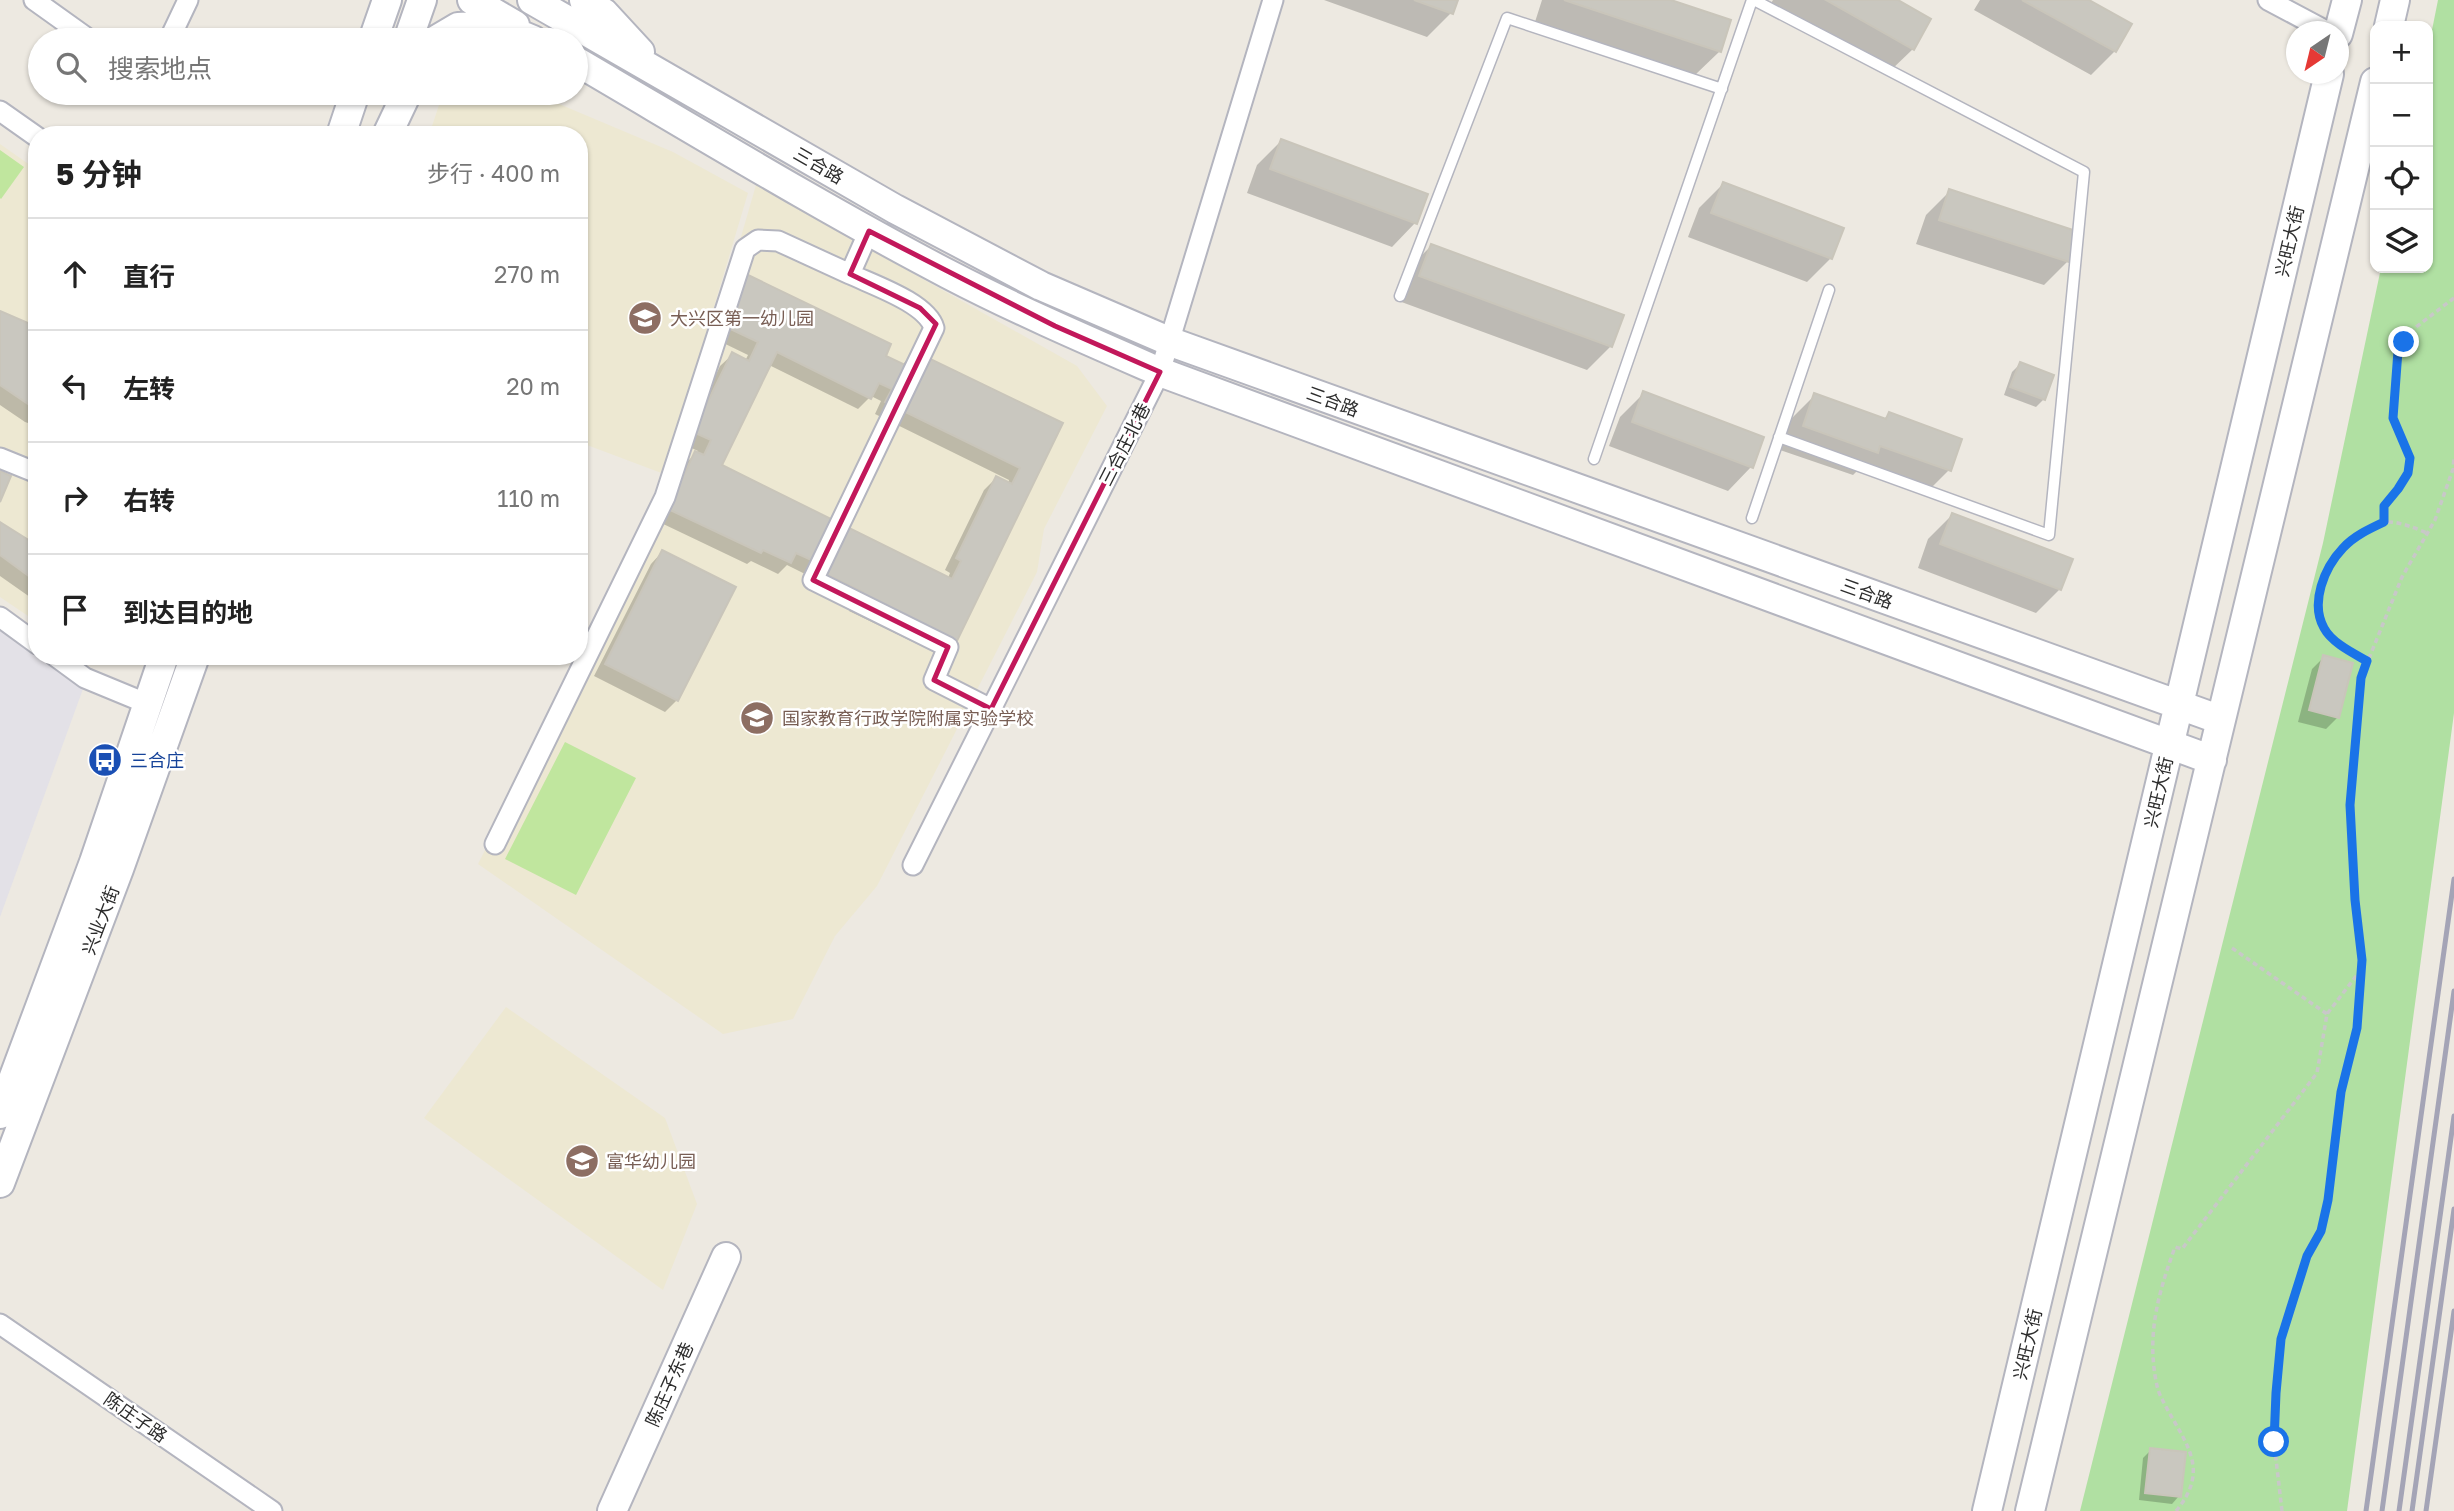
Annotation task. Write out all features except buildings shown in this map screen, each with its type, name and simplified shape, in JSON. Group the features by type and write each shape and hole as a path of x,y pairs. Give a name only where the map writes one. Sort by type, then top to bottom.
{"street":[{"path":"34,0 73,28"},
{"path":"175,28 188,0"},
{"path":"362,28 370,0"},
{"path":"377,28 387,0"},
{"path":"412,28 422,0"},
{"path":"472,0 520,28"},
{"name":"三合路","path":"532,0 580,28"},
{"path":"584,0 604,13 658,73"},
{"name":"三合庄北巷","path":"913,865 1160,372 1273,0"},
{"path":"2268,0 2307,21"},
{"path":"2342,21 2347,0"},
{"path":"2390,21 2395,0"},
{"path":"456,28 497,25 504,28"},
{"name":"三合路","path":"588,32 895,209 1041,286 1171,342 2221,720"},
{"name":"三合路","path":"588,68 869,231 1055,327 1160,372 2212,760"},
{"name":"兴旺大街","path":"1987,1511 2327,84"},
{"path":"2031,1511 2375,84"},
{"path":"344,126 351,105"},
{"path":"379,126 386,105"},
{"path":"391,126 401,105"},
{"path":"0,111 28,131"},
{"path":"850,274 869,231"},
{"path":"588,654 665,497 745,249 758,240 778,241 920,309 932,320 934,328 813,580 948,647 934,680 991,709"},
{"path":"0,458 28,469"},
{"path":"0,617 28,637"},
{"path":"67,665 85,678 148,704"},
{"name":"兴业大街","path":"0,1114 94,862 161,665"},
{"name":"兴业大街","path":"0,1183 119,869 192,665"},
{"path":"495,844 583,665"},
{"name":"陈庄子东巷","path":"612,1511 726,1257"},
{"name":"陈庄子路","path":"0,1324 272,1511"}],"lane":[{"path":"1594,459 1753,0 2084,172 2049,536 1779,437"},
{"path":"1400,296 1507,18 1722,89"},
{"path":"1752,518 1829,290"}],"path":[{"path":"2384,522 2384,506 2408,473 2410,458 2393,418 2398,351 2416,327 2454,298"},
{"path":"2282,1511 2274,1442 2281,1339 2307,1256 2321,1231 2328,1200 2341,1092 2357,1028 2361,969 2350,839 2350,805 2361,678 2402,577 2435,520 2453,469 2454,457"},
{"path":"2367,661 2341,646 2324,629 2318,610 2320,589 2325,575 2342,549 2368,529 2384,522 2428,533"},
{"path":"2232,948 2327,1014"},
{"path":"2176,1511 2193,1484 2191,1453 2161,1397 2153,1359 2154,1320 2162,1285 2175,1247 2182,1249 2317,1073 2327,1014 2361,969"}],"highlighted area":[{"path":"869,231 1055,326 1160,372 991,709 934,680 948,647 813,580 936,324 920,308 850,274"}],"shaded area":[{"name":"大兴区第一幼儿园","path":"439,105 561,105 673,152 748,193 664,474 588,445 588,126 432,126"},
{"path":"0,144 28,164 28,616 0,597"},
{"name":"国家教育行政学院附属实验学校","path":"756,185 1077,366 1107,406 1044,529 1037,572 877,886 835,936 793,1019 723,1034 478,864 579,665 588,665 588,646 669,486"},
{"path":"0,629 28,649 28,665 50,665 83,689 0,917"},
{"name":"富华幼儿园","path":"506,1007 665,1118 697,1204 663,1290 424,1118"}],"green space":[{"path":"2438,0 2454,0 2454,713 2347,1511 2080,1511 2323,543 2380,273 2433,273 2433,25"},
{"path":"0,150 24,167 1,199 0,198"},
{"path":"565,742 636,778 576,895 505,859"}],"railway":[{"path":"2366,1511 2454,879"},
{"path":"2382,1511 2454,991"},
{"path":"2399,1511 2454,1116"},
{"path":"2412,1511 2454,1209"},
{"path":"2426,1511 2454,1311"}],"place":[{"name":"大兴区第一幼儿园","path":"645,318"},
{"name":"国家教育行政学院附属实验学校","path":"757,718"},
{"name":"三合庄","path":"105,760"},
{"name":"富华幼儿园","path":"582,1161"}],"route":[{"path":"2274,1442 2281,1339 2307,1256 2321,1231 2328,1200 2341,1092 2357,1028 2362,960 2350,839 2350,805 2361,678 2367,661 2341,646 2324,629 2318,610 2320,589 2325,575 2342,549 2358,535 2384,522 2384,506 2408,473 2410,458 2393,418 2398,351 2404,342"}]}
